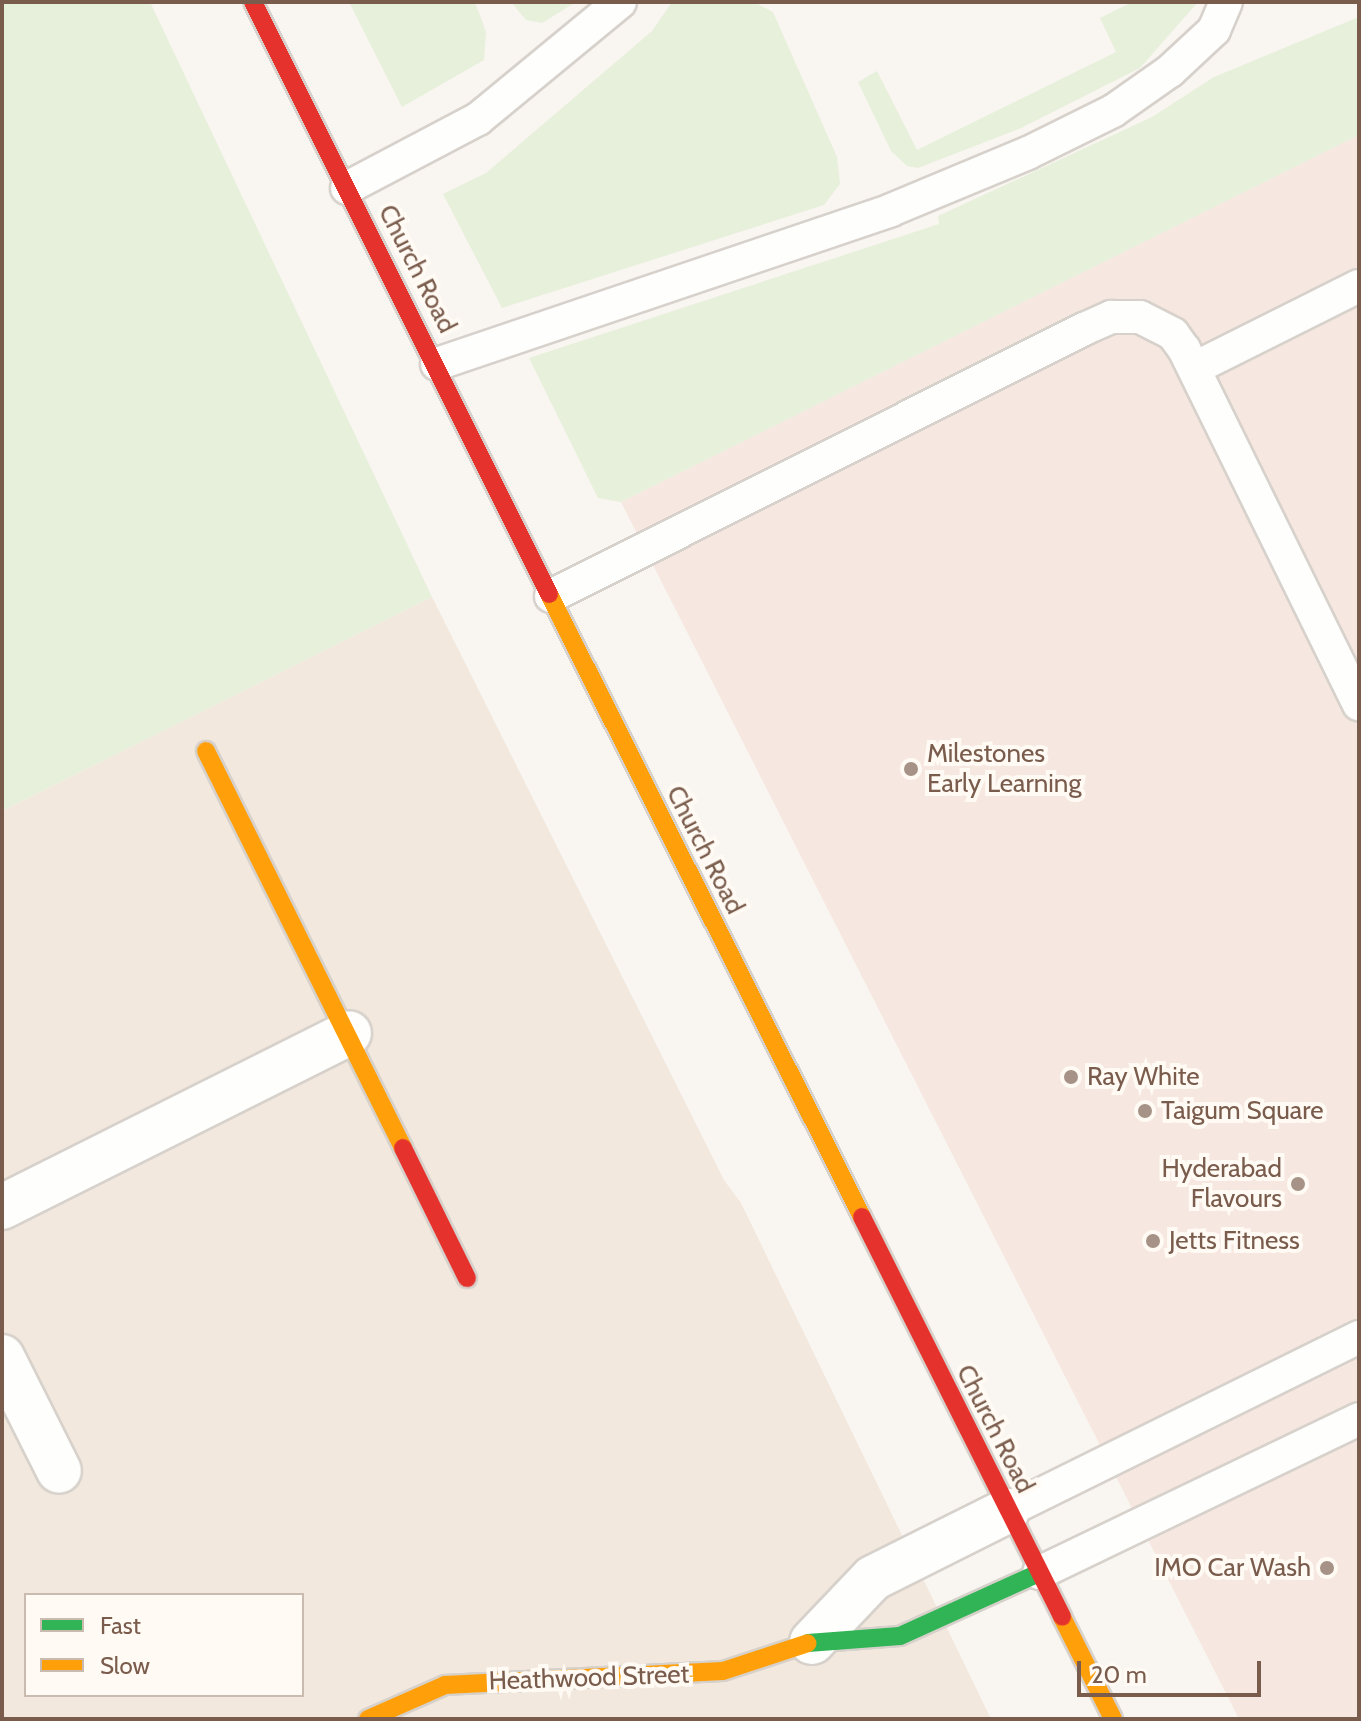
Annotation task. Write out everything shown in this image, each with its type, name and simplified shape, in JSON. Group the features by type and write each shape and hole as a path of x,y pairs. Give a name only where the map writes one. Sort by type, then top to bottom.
{"street":[{"name":"Church Road","path":"253,2 1113,1719"},
{"path":"206,751 349,1033 467,1278"},
{"path":"2,1207 349,1033"},
{"path":"2,1357 59,1471"},
{"name":"Heathwood Street","path":"812,1642 873,1578 1007,1511"},
{"name":"Heathwood Street","path":"368,1719 445,1685 723,1671 812,1642 900,1636 1039,1573"}],"lane":[{"path":"347,188 478,119 620,2"},
{"path":"437,364 891,210 1028,153 1113,111 1170,71 1214,30 1226,2"},
{"path":"1195,368 1359,286"},
{"path":"551,596 1111,317 1156,323 1173,334 1195,368 1359,704"},
{"path":"1007,1511 1359,1337"},
{"path":"1039,1573 1359,1419"}],"shaded area":[{"name":"Taigum Square","path":"1359,135 1359,1719 1239,1719 621,502"},
{"path":"432,597 724,1180 741,1203 991,1719 2,1719 2,811"}],"green space":[{"path":"2,2 150,2 432,597 2,811"},
{"path":"349,2 475,2 486,32 484,60 402,107"},
{"path":"511,2 576,2 542,23 526,20"},
{"path":"672,2 754,2 773,12 837,157 840,184 824,205 502,308 443,194 486,173 652,31"},
{"path":"1132,2 1198,2 1140,68 1021,128 918,168 907,166 891,151 858,82 877,71 917,150 1116,52 1100,18"},
{"path":"1359,17 1359,135 621,502 598,498 529,358 939,224 938,216 1152,117 1214,77"}],"traffic: fast":[{"path":"808,1643 900,1636 1039,1573"}],"traffic: slow":[{"path":"549,594 862,1217"},
{"path":"206,751 403,1148"},
{"path":"1062,1617 1113,1719"},
{"path":"368,1719 445,1685 723,1671 808,1643"}],"traffic: jam":[{"path":"253,2 549,594"},
{"path":"403,1148 467,1278"},
{"path":"862,1217 1062,1617"}],"place":[{"name":"Milestones Early Learning","path":"911,769"},
{"name":"Ray White","path":"1071,1077"},
{"name":"Taigum Square","path":"1145,1111"},
{"name":"Hyderabad Flavours","path":"1298,1184"},
{"name":"Jetts Fitness","path":"1153,1241"},
{"name":"IMO Car Wash","path":"1327,1568"}]}
